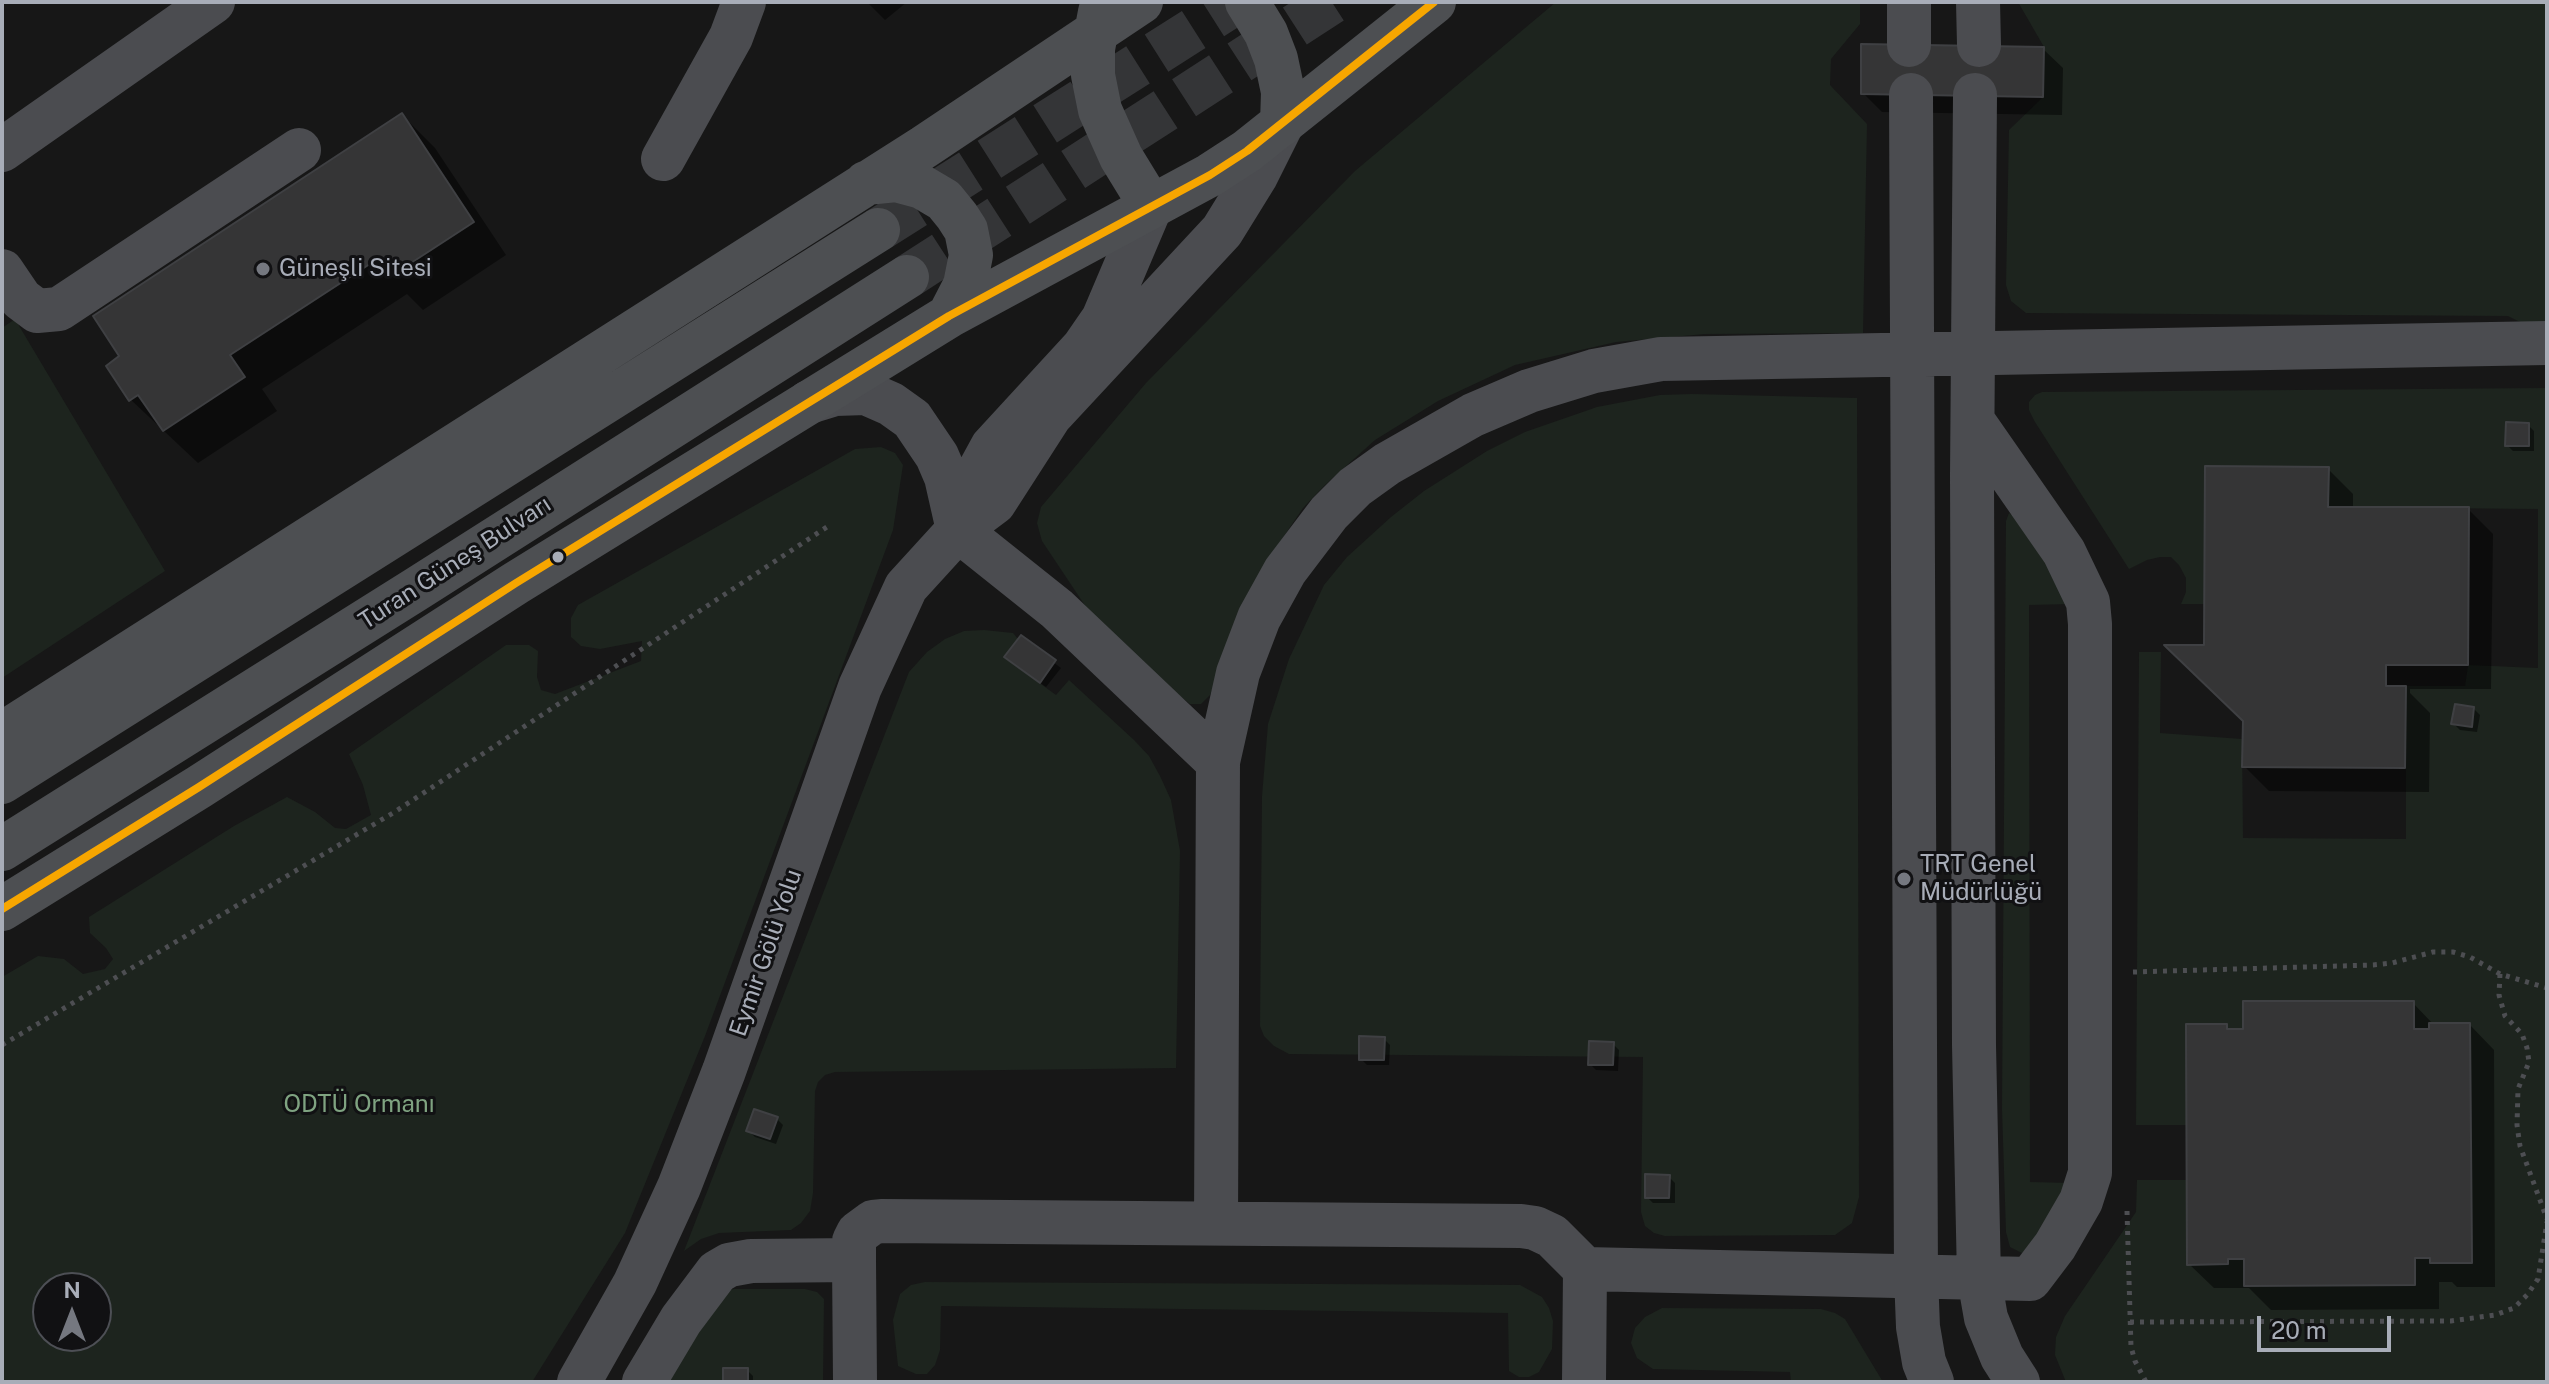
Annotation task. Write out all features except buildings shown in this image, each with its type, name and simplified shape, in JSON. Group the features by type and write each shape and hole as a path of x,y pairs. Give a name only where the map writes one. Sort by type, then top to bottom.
{"main road":[{"path":"2,734 866,183 1100,15 1141,2"},
{"path":"1247,2 1266,33 1276,59 1283,92 1282,124"},
{"path":"2,909 199,787 516,583 949,316 1210,175 1282,124 1434,2"},
{"path":"1100,15 1093,49 1093,75 1100,110 1121,157 1151,206"},
{"path":"866,183 896,180 922,187 944,200 962,223 971,255 965,285 949,316"},
{"path":"2,782 878,230"},
{"name":"Turan Güneş Bulvarı","path":"2,849 907,277"}],"street":[{"path":"2,150 213,2"},
{"path":"663,159 731,37 744,2"},
{"path":"1909,2 1909,45"},
{"path":"1978,2 1979,45"},
{"path":"1911,95 1916,1276 1918,1327 1924,1362 1932,1382"},
{"path":"1975,95 1974,1045 1979,1278 1986,1318 2002,1357 2018,1382"},
{"path":"958,530 994,503 1050,416 1222,231 1256,176 1282,124"},
{"path":"2,271 21,299 37,311 59,309 299,150"},
{"path":"958,530 974,480 992,447 1083,348 1103,319 1151,206"},
{"path":"1216,1223 1218,762 1238,673 1259,618 1285,571 1329,513 1355,487 1387,464 1473,415 1529,391 1594,371 1661,359 2547,343"},
{"path":"807,403 835,394 866,393 891,404 912,419 925,436 946,477 958,530 1057,609 1218,762"},
{"path":"855,1382 854,1241 858,1233 873,1222 883,1221 1521,1226 1552,1236 1585,1269 2030,1279 2055,1246 2081,1201 2090,1173 2090,624 2088,602 2064,552 1973,421"},
{"name":"Eymir Gölü Yolu","path":"579,1382 635,1283 679,1187 724,1071 860,687 906,587 958,530"},
{"path":"644,1382 681,1320 717,1272 729,1265 751,1261 854,1260"},
{"path":"1584,1382 1585,1269"}],"path":[{"path":"2,1045 393,813 830,525"},
{"path":"2127,972 2373,965 2433,952 2453,952 2470,957 2500,974 2547,988"},
{"path":"2130,1322 2451,1321 2495,1315 2514,1308 2538,1279 2547,1221 2520,1146 2517,1125 2518,1089 2529,1062 2527,1048 2522,1034 2505,1016 2499,995 2500,974"},
{"path":"2127,1210 2130,1322 2135,1361 2146,1382"}],"green space":[{"path":"1556,2 1860,2 1860,24 1831,59 1830,85 1867,124 1863,333 1705,334 1616,342 1515,365 1438,401 1375,440 1303,508 1261,570 1210,695 1201,704 1190,704 1106,637 1042,541 1037,523 1041,507 1146,383 1355,171"},
{"path":"2018,2 2547,2 2547,326 2528,326 2508,316 2026,313 2011,301 2006,285 2009,130 2043,97 2044,47"},
{"path":"15,319 165,571 2,678 2,328"},
{"path":"2547,388 2547,1382 2066,1382 2055,1355 2056,1337 2065,1316 2136,1212 2137,1180 2186,1180 2187,1264 2228,1264 2228,1259 2244,1259 2245,1286 2414,1285 2415,1258 2430,1258 2431,1263 2472,1263 2470,1023 2430,1023 2429,1029 2414,1029 2243,1001 2243,1029 2227,1029 2227,1024 2186,1024 2186,1125 2136,1125 2139,652 2161,652 2160,733 2242,739 2243,838 2406,839 2406,686 2465,686 2468,665 2538,668 2538,509 2328,507 2329,468 2205,467 2204,604 2181,604 2186,592 2186,578 2179,565 2171,557 2160,557 2129,569 2035,422 2029,402 2042,392"},
{"path":"1660,395 1857,398 1859,1197 1852,1223 1835,1235 1665,1236 1645,1226 1641,1212 1643,1057 1289,1054 1274,1046 1264,1036 1260,1026 1262,796 1268,724 1289,659 1324,585 1347,557 1391,517 1424,491 1487,451 1525,432 1597,407"},
{"name":"ODTÜ Ormanı","path":"881,447 895,453 903,465 893,530 705,1036 625,1233 532,1382 2,1382 2,977 38,956 64,959 83,974 105,969 113,959 90,933 89,917 234,826 287,797 315,812 335,828 346,829 371,815 363,785 349,754 506,645 529,645 538,651 537,677 541,690 555,694 641,661 642,641 600,649 581,646 571,637 571,618 578,605 855,449"},
{"path":"2009,513 2017,518 2071,604 2029,605 2030,1182 2071,1183 2030,1248 2022,1253 2010,1247 2006,1232 2002,1109 2006,521"},
{"path":"964,631 1013,633 1018,639 1005,658 1056,695 1069,680 1149,756 1171,800 1180,851 1176,1068 835,1072 825,1075 815,1091 813,1193 810,1211 801,1223 791,1230 719,1233 701,1239 684,1251 909,672 927,652 945,639"},
{"path":"925,1282 1520,1285 1542,1297 1549,1308 1553,1321 1552,1349 1539,1372 1529,1377 1519,1377 1509,1371 1508,1313 941,1306 940,1350 935,1365 927,1374 916,1374 898,1366 893,1320 900,1294 911,1285"},
{"path":"734,1289 805,1289 817,1292 824,1299 823,1382 666,1382 720,1292"},
{"path":"1662,1308 1821,1309 1835,1313 1845,1319 1883,1382 1791,1382 1790,1372 1653,1369 1637,1358 1631,1343 1635,1328 1645,1317"}],"tunnel":[{"path":"878,230 1237,2"},
{"path":"907,277 1332,2"}],"transit line":[{"path":"2,909 199,787 516,583 949,316 1210,175 1247,151 1434,2"}],"place":[{"name":"Güneşli Sitesi","path":"263,269"},
{"name":"TRT Genel Müdürlüğü","path":"1904,879"}]}
